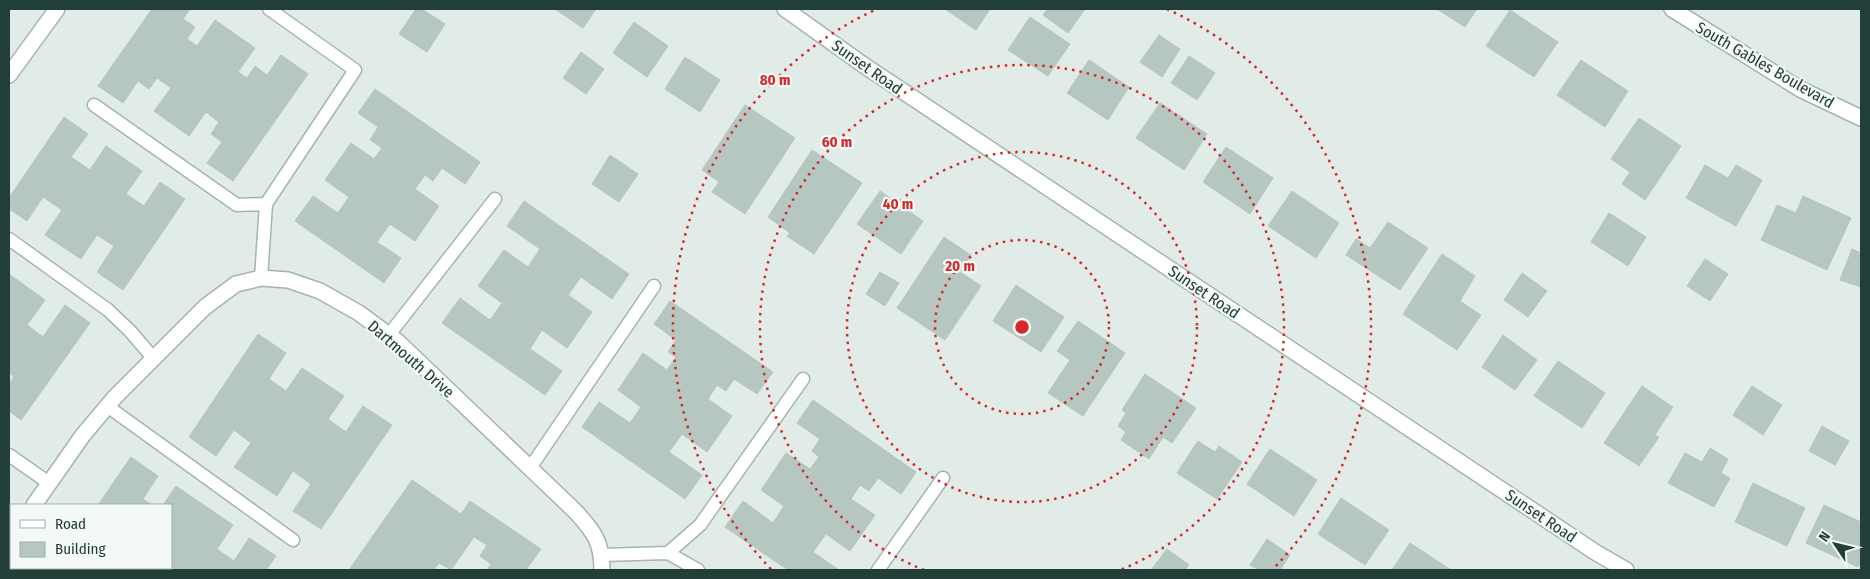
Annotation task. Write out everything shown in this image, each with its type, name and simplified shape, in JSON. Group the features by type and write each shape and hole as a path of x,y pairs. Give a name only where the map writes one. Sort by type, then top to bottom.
{"street":[{"path":"9,75 56,9"},
{"name":"Sunset Road","path":"785,9 865,66 1595,552 1626,570"},
{"name":"South Gables Boulevard","path":"1672,9 1800,89 1861,118"},
{"name":"Dartmouth Drive","path":"35,504 83,434 107,406 205,307 236,284 261,278 288,280 320,291 359,314 388,336 576,512 594,533 602,563"}],"lane":[{"path":"261,278 266,204 355,70 269,9"},
{"path":"94,105 236,204 266,204"},
{"path":"388,336 495,199"},
{"path":"9,239 108,310 154,358"},
{"path":"530,468 654,286"},
{"path":"602,563 668,553 700,526 803,379"},
{"path":"107,406 293,540"},
{"path":"9,456 49,483"},
{"path":"878,570 943,478"},
{"path":"668,553 698,570"}],"building":[{"path":"152,9 190,9 183,19 195,27 187,39 197,46 215,20 255,48 238,72 247,78 255,66 267,75 281,55 308,74 233,181 207,163 222,142 211,134 219,122 206,112 189,136 154,111 171,88 157,78 149,89 138,81 123,103 98,86"},
{"path":"416,9 422,9 445,24 427,52 399,34"},
{"path":"555,9 596,9 583,28"},
{"path":"945,9 990,9 976,30"},
{"path":"1048,9 1085,9 1068,33 1043,15"},
{"path":"1437,9 1477,9 1465,27"},
{"path":"1510,10 1558,42 1534,77 1486,46"},
{"path":"1030,17 1070,44 1048,76 1008,50"},
{"path":"634,22 668,46 647,77 613,53"},
{"path":"1159,35 1180,49 1162,77 1140,62"},
{"path":"581,52 604,69 586,94 563,78"},
{"path":"1189,56 1215,73 1197,100 1171,83"},
{"path":"685,57 720,80 700,112 665,89"},
{"path":"1089,60 1129,87 1108,120 1067,93"},
{"path":"1581,60 1628,91 1605,127 1557,95"},
{"path":"375,89 480,162 465,184 442,168 433,181 425,175 415,189 439,206 415,241 390,224 377,242 401,258 384,283 295,221 313,196 338,213 349,197 325,180 351,143 374,159 382,148 370,140 378,127 358,113"},
{"path":"1160,103 1207,134 1184,170 1136,138"},
{"path":"745,105 795,138 745,214 712,192 719,182 702,170"},
{"path":"64,117 88,134 71,157 90,170 106,146 142,171 126,194 144,206 160,182 185,199 123,290 97,272 114,246 97,235 81,259 45,235 62,210 43,197 27,221 9,209 9,198"},
{"path":"1639,118 1681,146 1645,200 1622,184 1630,172 1611,159"},
{"path":"1226,147 1273,178 1250,214 1203,182"},
{"path":"812,150 862,183 814,254 787,236 790,233 768,217"},
{"path":"610,155 638,174 619,202 592,184"},
{"path":"1705,165 1728,178 1736,165 1762,180 1736,226 1686,198"},
{"path":"880,191 923,221 901,254 857,224"},
{"path":"1292,191 1339,223 1316,258 1268,226"},
{"path":"1803,196 1851,218 1827,270 1761,240 1777,205 1796,213"},
{"path":"524,201 629,274 612,299 581,277 568,295 592,312 567,348 542,330 530,349 562,371 545,395 442,323 460,298 490,320 502,303 478,286 504,250 528,267 540,249 507,226"},
{"path":"1609,213 1646,237 1628,266 1591,242"},
{"path":"1388,222 1428,248 1400,290 1346,255 1356,239 1370,248"},
{"path":"944,237 971,255 960,272 981,286 945,340 897,308"},
{"path":"1852,249 1861,253 1861,287 1840,280"},
{"path":"1442,254 1475,276 1460,301 1481,315 1457,350 1403,314"},
{"path":"1705,259 1728,274 1710,301 1687,286"},
{"path":"880,272 899,283 885,306 866,294"},
{"path":"1522,273 1547,291 1528,317 1504,300"},
{"path":"9,274 45,300 27,325 43,337 65,305 90,323 21,420 9,411 9,384 14,377 9,373"},
{"path":"1016,285 1064,317 1041,352 993,321"},
{"path":"670,301 773,372 757,394 734,379 726,391 717,385 708,399 732,416 707,452 682,434 669,452 702,475 685,499 582,427 599,402 630,423 641,407 618,390 643,353 667,370 676,357 668,352 676,340 654,324"},
{"path":"1078,321 1125,353 1083,416 1048,393 1070,360 1057,351"},
{"path":"258,334 286,353 269,379 286,391 302,368 344,396 328,419 346,432 363,406 392,425 321,529 293,511 311,484 293,471 277,496 234,467 251,443 234,430 216,456 189,437"},
{"path":"1503,335 1537,360 1515,390 1482,367"},
{"path":"1558,361 1605,393 1582,428 1534,396"},
{"path":"1145,374 1196,408 1172,443 1163,437 1149,459 1121,440 1126,432 1118,426 1126,413 1122,410"},
{"path":"1642,386 1673,407 1655,435 1659,437 1639,466 1604,443"},
{"path":"1752,386 1782,405 1763,435 1733,415"},
{"path":"813,400 916,472 901,494 878,478 869,491 860,485 851,499 875,515 850,551 826,534 813,552 839,570 788,570 725,527 743,501 773,523 784,506 761,490 786,453 810,469 819,457 812,451 820,439 797,423"},
{"path":"1822,426 1849,441 1835,465 1809,451"},
{"path":"1198,441 1215,452 1219,446 1242,462 1217,499 1177,473"},
{"path":"1710,448 1728,459 1721,473 1730,478 1714,507 1668,483 1685,453 1702,462"},
{"path":"1270,449 1317,480 1294,516 1247,484"},
{"path":"131,457 158,476 143,499 150,504 99,504"},
{"path":"412,480 461,514 470,501 541,549 526,570 487,570 491,564 480,556 487,545 474,537 451,570 439,563 434,570 349,570"},
{"path":"1753,483 1805,508 1787,546 1735,522"},
{"path":"176,486 233,525 217,549 234,561 249,538 276,556 266,570 119,570 172,569 172,504 164,504"},
{"path":"1341,498 1389,530 1365,565 1318,534"},
{"path":"1824,505 1861,522 1861,560 1858,567 1806,543"},
{"path":"1267,539 1290,555 1280,570 1259,570 1250,565"},
{"path":"1410,543 1451,570 1392,570"},
{"path":"1167,549 1189,565 1185,570 1151,570"}]}
